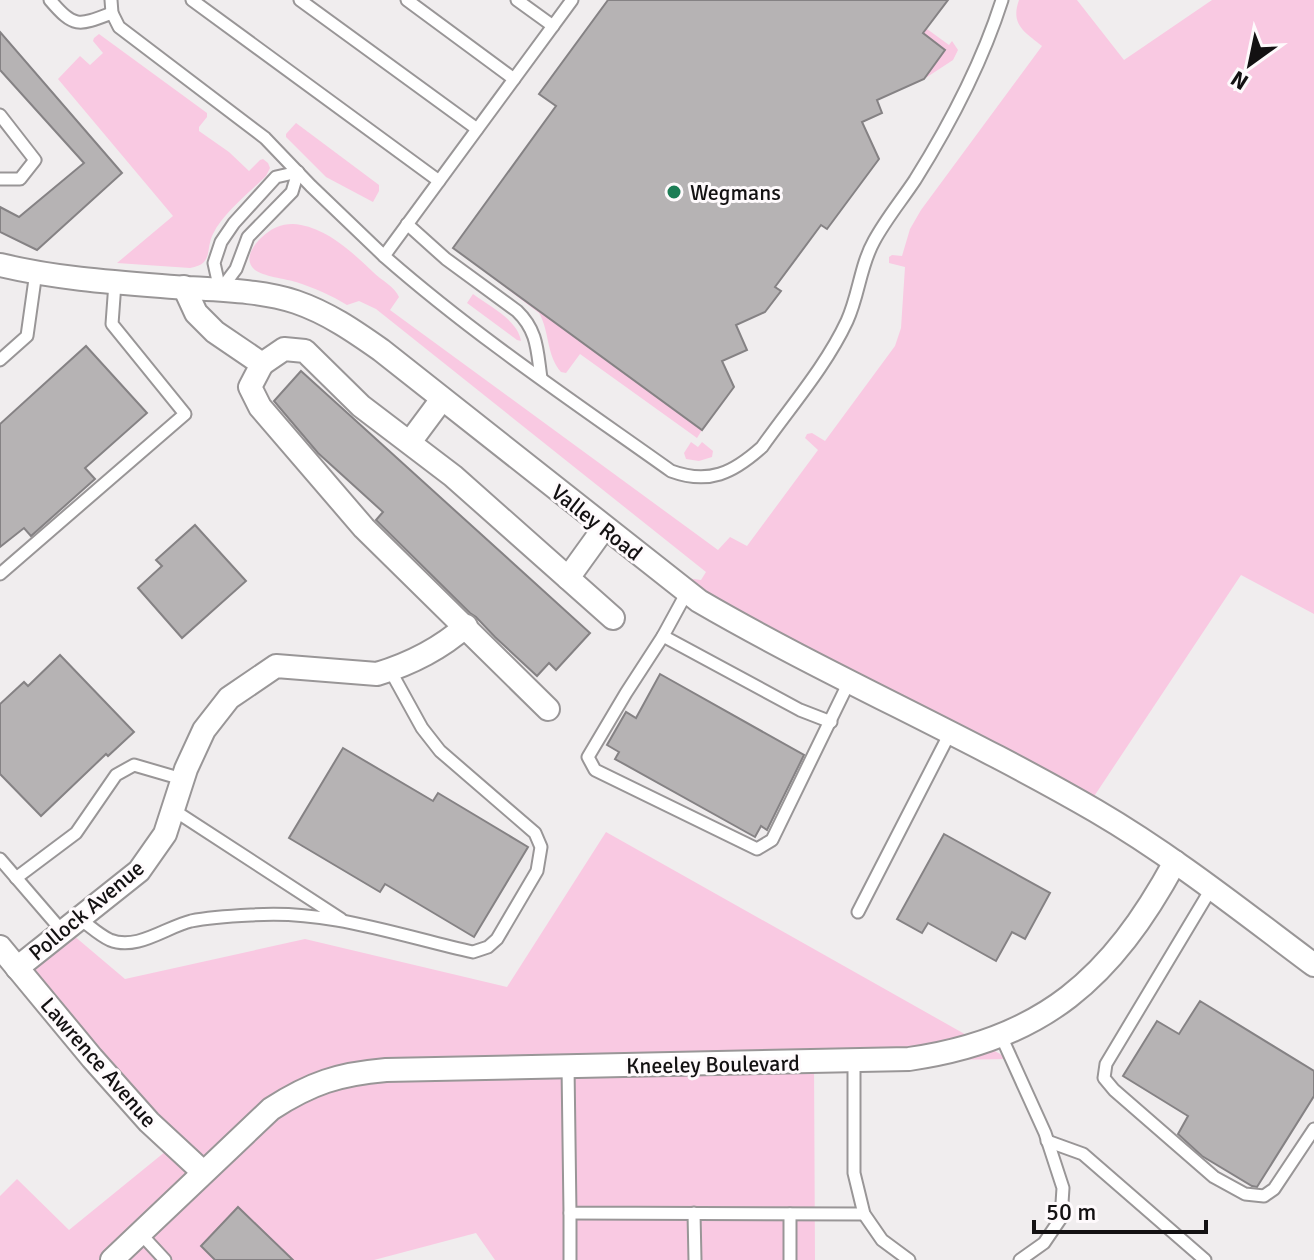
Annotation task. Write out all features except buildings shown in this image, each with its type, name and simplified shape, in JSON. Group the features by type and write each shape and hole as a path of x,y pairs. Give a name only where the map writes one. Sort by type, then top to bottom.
{"street":[{"name":"Valley Road","path":"0,265 115,283 248,292 292,301 326,314 381,350 699,601 752,632 1095,811 1175,862 1314,965"},
{"path":"184,287 196,313 215,332 262,364"},
{"path":"548,709 364,528 260,407 250,387 262,364 284,349 305,351 361,406 453,476 613,618"},
{"path":"410,442 442,399"},
{"path":"568,578 604,528"},
{"name":"Pollock Avenue","path":"17,968 139,871 165,834 182,779 204,730 229,698 276,666 377,674 406,665 449,641 466,626"},
{"name":"Kneeley Boulevard","path":"112,1260 271,1109 325,1080 386,1070 909,1059 941,1054 1001,1036 1051,1009 1103,967 1120,949 1154,900 1175,862"},
{"name":"Lawrence Avenue","path":"0,947 149,1122 203,1172"}],"lane":[{"path":"50,0 65,17 78,23 92,20 111,6 119,27 127,35 265,138 411,280 671,471 701,478 726,473 762,447 840,335 873,243 915,180 953,114 983,52 1002,0"},
{"path":"192,0 439,181"},
{"path":"300,0 477,129"},
{"path":"407,0 514,79"},
{"path":"517,0 553,26"},
{"path":"384,256 572,0"},
{"path":"0,115 35,160 20,179 0,179"},
{"path":"220,290 214,263 221,242 276,177 298,172"},
{"path":"220,290 236,269 248,237 292,192 298,172"},
{"path":"407,224 446,259 527,320 536,346 541,378"},
{"path":"0,360 27,336 36,272"},
{"path":"0,574 185,414 112,324 115,283"},
{"path":"687,592 588,757 595,770 757,849 772,840 849,682"},
{"path":"663,636 800,710 831,722"},
{"path":"0,859 16,878 72,926 123,943 139,941 190,921 255,914 290,914 345,921 473,952 488,947 497,939 537,871 541,847 535,833 440,751 422,728 390,670"},
{"path":"858,912 950,733"},
{"path":"16,878 76,833 116,775 134,765 182,779"},
{"path":"172,809 345,921"},
{"path":"1211,889 1106,1064 1104,1078 1214,1177 1245,1194 1264,1196 1274,1189 1314,1129"},
{"path":"1001,1036 1047,1141 1063,1188 1061,1218 1044,1243 1020,1260"},
{"path":"854,1060 854,1173 864,1214 892,1255 909,1260"},
{"path":"568,1066 570,1260"},
{"path":"1047,1141 1083,1154 1205,1260"},
{"path":"570,1213 864,1214"},
{"path":"694,1213 695,1260"},
{"path":"790,1214 790,1260"},
{"path":"140,1233 165,1260"}],"shaded area":[{"path":"1019,0 1077,0 1124,60 1212,0 1314,0 1314,614 1241,575 1085,810 659,574 701,580 706,572 376,309 359,301 347,305 296,282 263,274 255,270 249,258 260,239 283,225 301,225 331,237 394,290 399,297 390,310 718,550 730,537 747,546 818,450 805,438 807,434 812,433 825,441 895,346 901,328 905,267 889,263 889,257 902,256 910,229 921,210 1042,46 1018,22"},
{"path":"927,29 949,45 952,41 958,50 953,60 924,79 945,50 923,33"},
{"path":"99,34 207,113 199,131 249,171 260,160 268,163 270,168 266,176 217,226 208,256 198,266 117,263 173,216 58,79 80,56 90,65 103,53 93,41"},
{"path":"296,123 379,185 373,202 326,177 286,137"},
{"path":"453,248 702,430 697,438 580,354 566,373 561,372 553,358 539,313"},
{"path":"473,294 509,320 521,341 467,303"},
{"path":"691,442 698,447 702,442 713,451 712,457 699,461 686,459 684,453"},
{"path":"606,832 1009,1059 814,1062 815,1260 495,1260 476,1233 374,1260 0,1260 0,1196 17,1179 69,1230 171,1147 15,967 73,935 125,979 305,939 507,987"}],"place":[{"name":"Wegmans","path":"674,192"}]}
